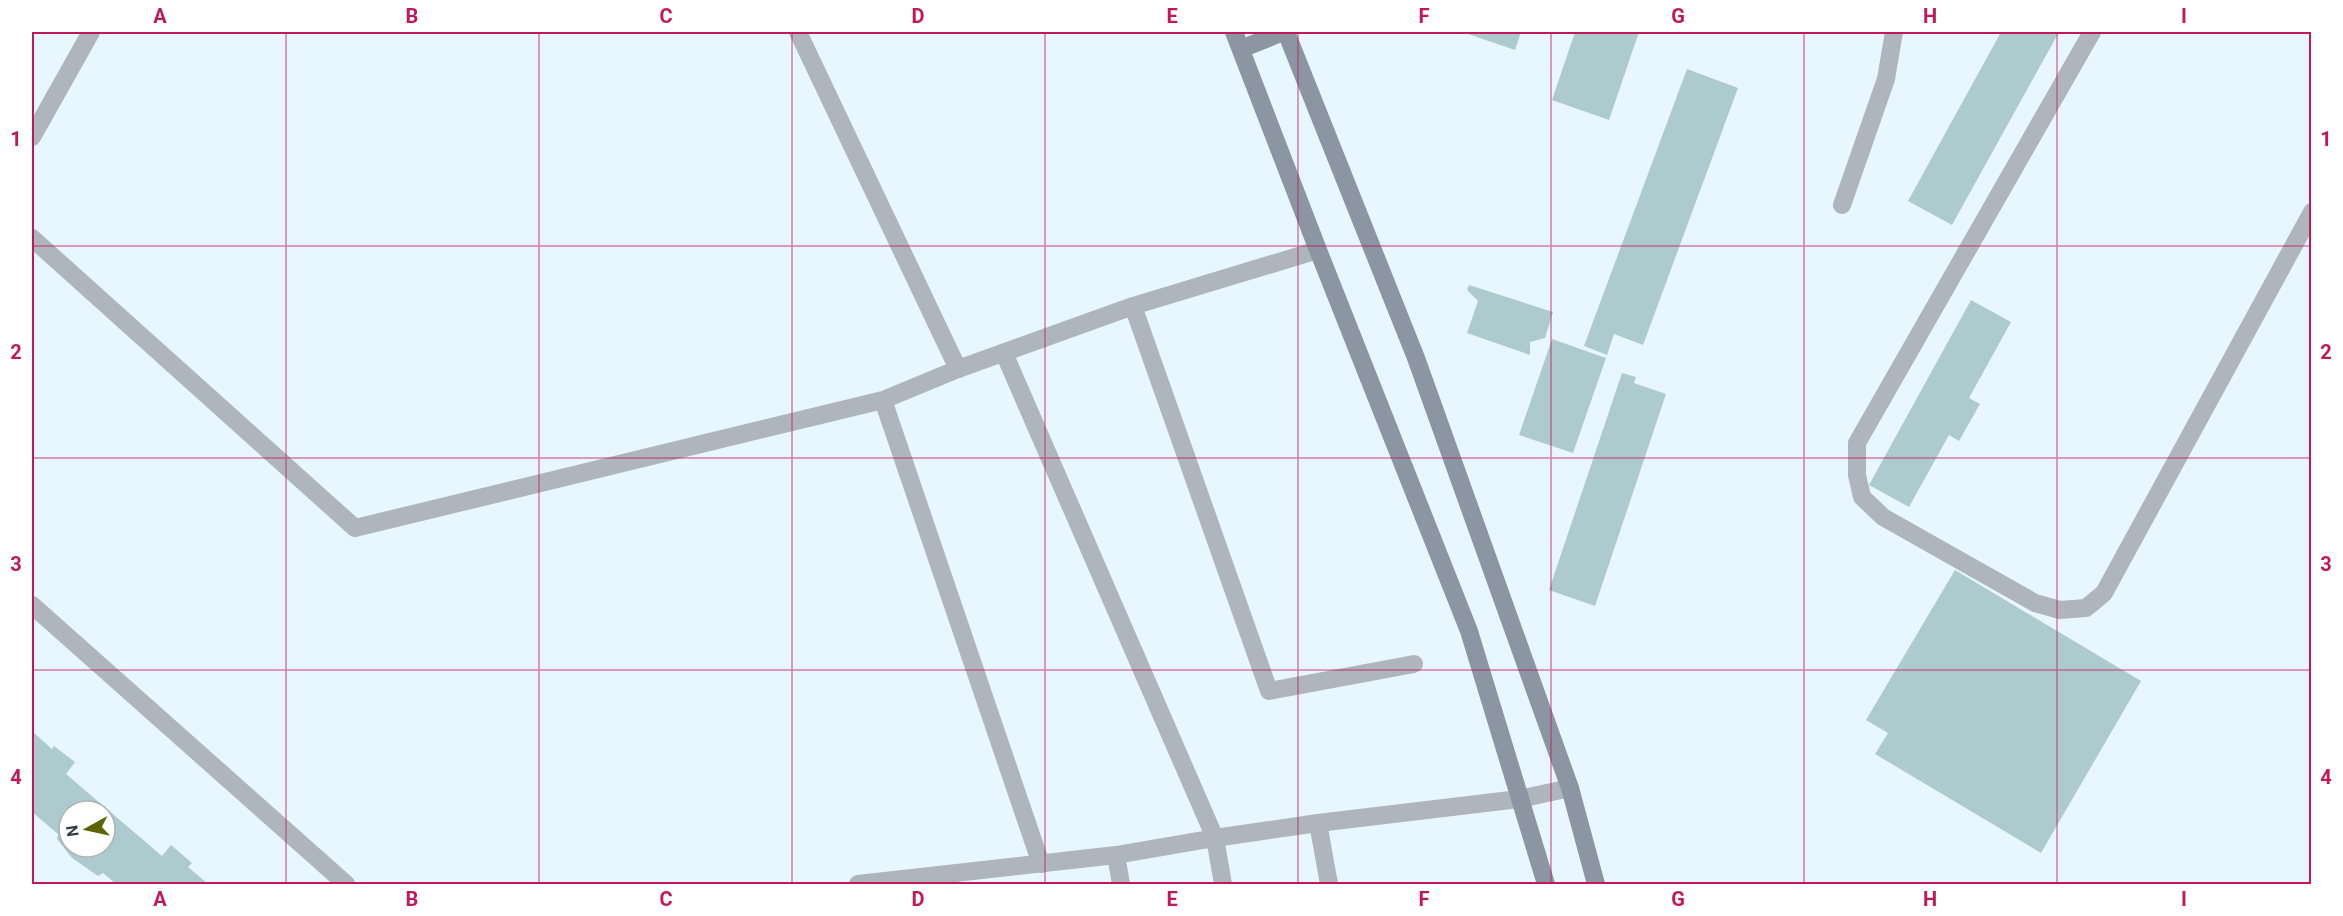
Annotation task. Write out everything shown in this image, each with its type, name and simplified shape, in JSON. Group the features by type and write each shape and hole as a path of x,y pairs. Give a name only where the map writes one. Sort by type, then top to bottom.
{"street":[{"path":"32,137 91,32"},
{"path":"798,32 958,369"},
{"path":"1234,32 1469,631 1546,885"},
{"path":"1241,49 1285,32 1416,358 1570,788 1596,885"},
{"path":"1842,205 1886,79 1894,32"},
{"path":"2092,32 1857,443 1857,475 1862,497 1883,517 2035,603 2060,610 2086,608 2104,593 2312,212"},
{"path":"32,238 356,528 883,400 958,369 1132,306 1318,250"},
{"path":"1132,306 1269,691 1414,664"},
{"path":"1004,353 1215,838 1223,885"},
{"path":"883,400 1041,864"},
{"path":"32,605 346,885"},
{"path":"858,885 956,879 1041,864 1116,855 1318,823 1519,799 1570,788"},
{"path":"1318,823 1329,885"},
{"path":"1116,855 1121,885"}],"building":[{"path":"1462,32 1521,32 1515,50"},
{"path":"1575,32 1639,32 1609,120 1552,100"},
{"path":"2001,32 2059,32 1952,225 1908,201"},
{"path":"1687,69 1738,88 1643,345 1614,334 1607,355 1584,346"},
{"path":"1469,285 1553,312 1545,338 1530,342 1530,355 1467,333 1478,301 1467,290"},
{"path":"1971,300 2011,322 1969,398 1980,404 1959,441 1949,435 1909,507 1869,485"},
{"path":"1552,339 1606,358 1573,453 1519,435"},
{"path":"1622,373 1636,377 1634,383 1666,394 1595,606 1549,590"},
{"path":"1955,570 2141,681 2041,853 1875,754 1888,733 1866,720"},
{"path":"32,731 52,749 54,746 75,762 66,774 95,799 57,799 57,833 32,812"},
{"path":"117,818 162,856 171,845 192,863 188,867 208,884 116,884 103,873 98,876 73,859 117,859"}]}
